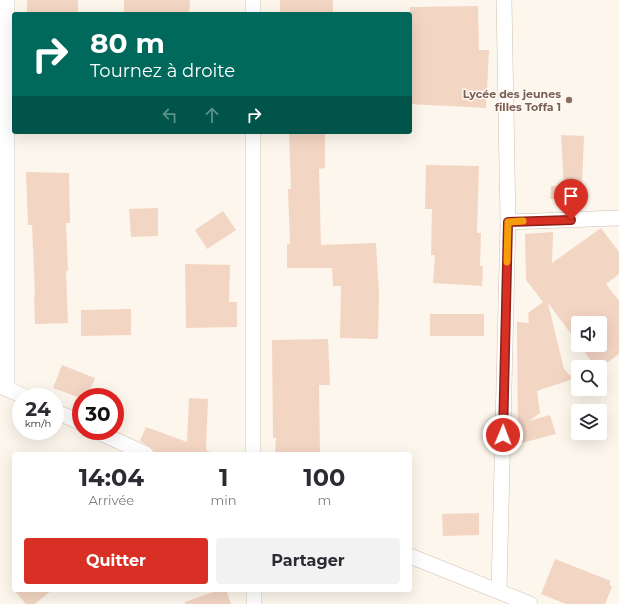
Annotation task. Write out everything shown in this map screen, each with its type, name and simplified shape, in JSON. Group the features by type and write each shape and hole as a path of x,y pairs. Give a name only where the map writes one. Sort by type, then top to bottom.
{"street":[{"path":"4,387 7,0"},
{"path":"253,0 253,12"},
{"path":"498,590 508,222 504,0"},
{"path":"253,134 254,452"},
{"path":"508,222 619,218"},
{"path":"116,440 142,452"},
{"path":"412,557 530,604"},
{"path":"254,592 254,604"}],"building":[{"path":"27,0 78,0 78,12 27,12"},
{"path":"124,0 190,0 189,12 124,12"},
{"path":"280,0 333,0 333,12 280,12"},
{"path":"478,6 479,50 489,50 486,108 412,104 412,12 410,12 410,7"},
{"path":"289,134 325,134 325,168 319,169 321,245 376,243 379,294 378,339 340,338 341,286 333,286 332,268 287,268 287,244 290,244 288,189 291,189"},
{"path":"561,135 584,136 582,186 564,186"},
{"path":"426,165 479,166 477,233 481,233 480,266 483,266 482,286 433,283 435,255 431,255 432,209 425,209"},
{"path":"26,172 69,173 70,223 66,223 68,323 35,324 32,225 28,225"},
{"path":"551,186 567,186 566,199 550,199"},
{"path":"158,208 158,236 131,237 129,209"},
{"path":"223,211 236,230 207,249 195,230"},
{"path":"601,228 619,252 619,274 606,284 619,301 619,354 607,363 607,360 591,360 584,352 607,352 607,316 571,316 571,334 548,303 564,369 571,377 571,380 537,391 540,413 529,421 550,415 556,434 518,444 517,322 529,323 528,313 543,302 526,280 525,234 553,232 552,263"},
{"path":"185,264 230,265 229,302 237,302 237,327 186,328"},
{"path":"131,309 131,335 81,336 81,310"},
{"path":"430,314 484,314 484,336 430,336"},
{"path":"328,339 330,385 319,385 320,452 275,452 276,438 273,438 272,340"},
{"path":"62,365 95,378 91,388 72,388 72,395 64,392 64,388 53,388"},
{"path":"189,398 208,399 206,450 210,452 154,452 153,449 140,441 146,427 187,442"},
{"path":"479,513 479,535 443,536 442,514"},
{"path":"555,559 611,581 609,584 612,587 605,604 566,604 541,594"},
{"path":"16,592 50,592 35,604 26,604"},
{"path":"213,592 227,592 231,604 185,604 185,602"}],"slow traffic":[{"path":"507,262 508,222 523,221"}],"place":[{"name":"Lycée des jeunes filles Toffa 1","path":"569,100"}],"route":[{"path":"503,435 508,222 571,220"}]}
